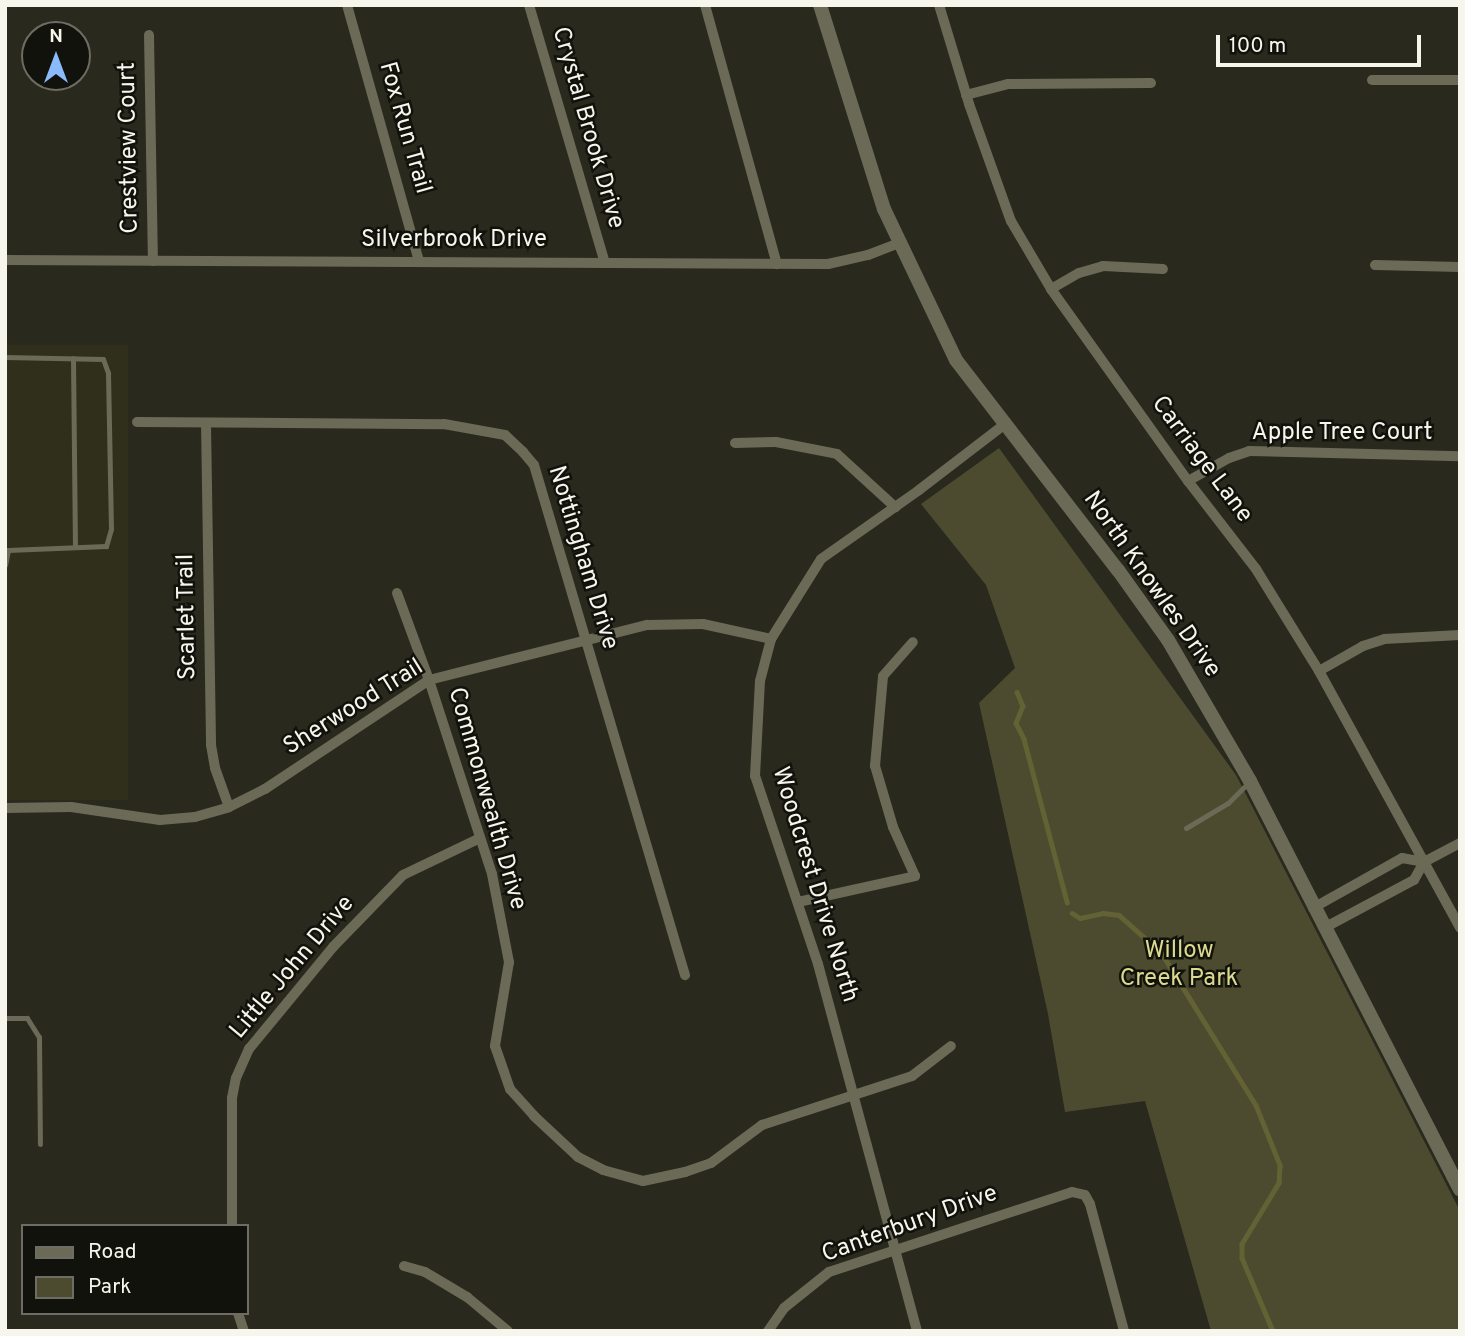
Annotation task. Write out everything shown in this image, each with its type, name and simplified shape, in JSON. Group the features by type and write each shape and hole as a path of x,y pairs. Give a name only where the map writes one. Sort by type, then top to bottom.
{"street":[{"name":"Fox Run Trail","path":"347,5 419,262"},
{"name":"Crystal Brook Drive","path":"529,5 605,263"},
{"path":"705,5 777,264"},
{"name":"North Knowles Drive","path":"820,5 873,176 900,243 956,360 1168,640 1250,781 1313,908 1460,1189"},
{"name":"Carriage Lane","path":"939,5 966,95 1011,221 1051,289 1188,481 1256,569 1319,671 1460,928"},
{"name":"Crestview Court","path":"149,34 153,261"},
{"path":"1372,80 1460,79"},
{"path":"966,95 1008,84 1151,83"},
{"name":"Silverbrook Drive","path":"5,260 828,264 868,256 900,243"},
{"path":"1375,265 1460,267"},
{"path":"1051,289 1079,274 1103,266 1163,269"},
{"name":"Nottingham Drive","path":"137,422 444,424 505,435 534,465 685,975"},
{"name":"Scarlet Trail","path":"206,423 211,745 215,768 229,807"},
{"name":"Woodcrest Drive North","path":"917,1331 799,902 755,776 760,681 771,639 821,559 1006,424"},
{"path":"735,443 776,442 837,454 894,507"},
{"name":"Apple Tree Court","path":"1188,481 1229,458 1249,451 1460,456"},
{"name":"Commonwealth Drive","path":"397,593 429,680 492,874 509,962 495,1045 510,1089 534,1116 578,1157 603,1170 643,1181 685,1172 711,1163 762,1125 912,1076 951,1046"},
{"name":"Sherwood Trail","path":"5,808 71,807 160,820 195,817 229,807 265,789 429,680 646,625 703,624 771,639"},
{"path":"1319,671 1363,646 1384,639 1460,635"},
{"path":"799,902 915,876 892,827 875,766 883,676 913,642"},
{"name":"Little John Drive","path":"232,1224 232,1098 236,1078 249,1049 333,947 403,875 480,838"},
{"path":"1324,928 1414,880 1424,862 1460,843"},
{"path":"1313,908 1402,858 1424,862"},
{"name":"Canterbury Drive","path":"768,1331 783,1308 829,1272 1072,1192 1085,1195 1090,1204 1124,1331"},
{"path":"404,1266 425,1272 467,1297 508,1331"}],"lane":[{"path":"5,357 103,359 108,373 111,529 106,546 7,550 5,565"},
{"path":"73,358 75,547"},
{"path":"1186,828 1228,803 1250,781"},
{"path":"5,1018 27,1018 39,1037 40,1144"}],"shaded area":[{"path":"5,345 128,345 128,800 5,800"}],"green space":[{"name":"Willow Creek Park","path":"999,448 1236,775 1460,1211 1460,1331 1211,1331 1145,1101 1065,1112 1048,1014 979,703 1015,668 986,585 921,504"}],"waterway":[{"path":"1017,692 1023,706 1016,723 1024,739 1067,902"},
{"path":"1072,913 1080,918 1103,913 1119,915 1161,952 1256,1105 1280,1165 1279,1183 1242,1244 1242,1258 1273,1331"}]}
